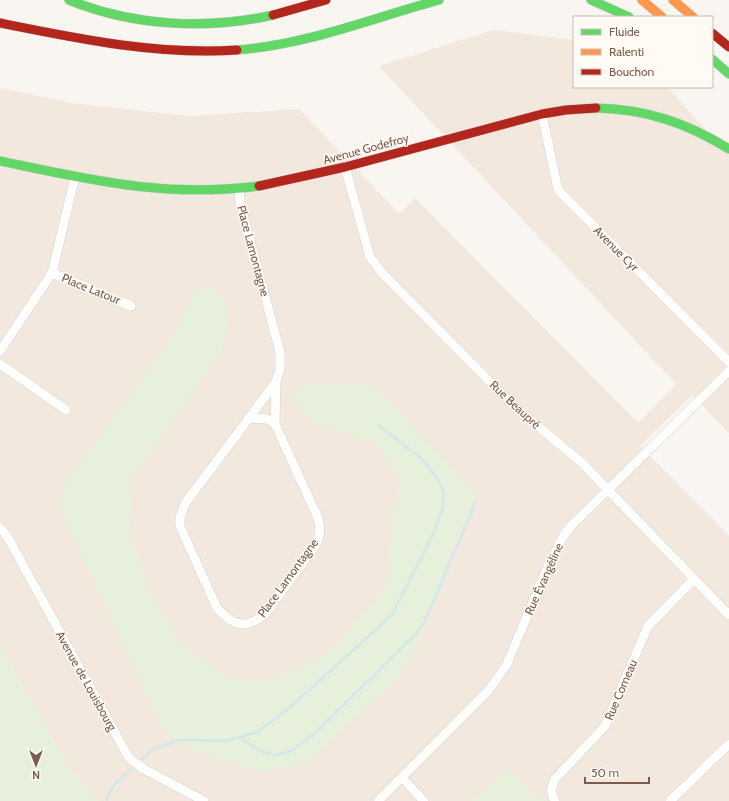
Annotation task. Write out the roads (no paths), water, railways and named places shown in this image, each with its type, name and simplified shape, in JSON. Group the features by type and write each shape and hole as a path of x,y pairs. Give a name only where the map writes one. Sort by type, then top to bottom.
{"main road":[{"path":"69,0 93,10 125,17 195,22 260,16 298,9 326,0"},
{"path":"0,23 136,49 176,52 216,52 288,42 439,0"},
{"path":"591,0 627,16"},
{"path":"642,0 661,16"},
{"path":"673,0 692,16"},
{"path":"713,34 729,47"},
{"path":"713,61 729,74"},
{"path":"718,76 729,84"},
{"name":"Avenue Godefroy","path":"0,161 75,177 160,190 203,191 239,189 286,182 542,114 589,107 638,111 688,126 729,149"}],"street":[{"name":"Avenue Cyr","path":"542,114 558,190 729,362"},
{"name":"Rue Beaupré","path":"345,167 366,245 370,257 375,264 514,407 569,452 608,489 729,615"},
{"path":"0,351 52,273 75,177"},
{"name":"Place Lamontagne","path":"239,189 240,203 280,352 280,369 276,382 275,424 318,518 320,536 316,544 265,614 254,623 237,623 226,618 217,608 180,526 180,517 186,502 276,382"},
{"name":"Place Latour","path":"52,273 131,306"},
{"path":"0,364 66,410"},
{"name":"Rue Évangéline","path":"378,801 489,690 507,664 547,568 562,538 575,522 729,371"},
{"path":"248,418 268,419 275,424"},
{"name":"Avenue de Louisbourg","path":"0,528 7,536 129,758 144,769 204,801"},
{"name":"Rue Comeau","path":"555,801 551,795 551,788 555,779 605,726 648,626 694,579"},
{"path":"670,801 729,744"},
{"path":"402,778 424,801"}],"waterway":[{"path":"107,801 107,797 115,784 152,750 179,740 226,741 257,732 287,710 392,615 432,536 443,508 443,490 437,478 421,458 379,426"},
{"path":"239,738 262,751 274,755 289,752 313,735 416,634 424,623 475,504"}]}
